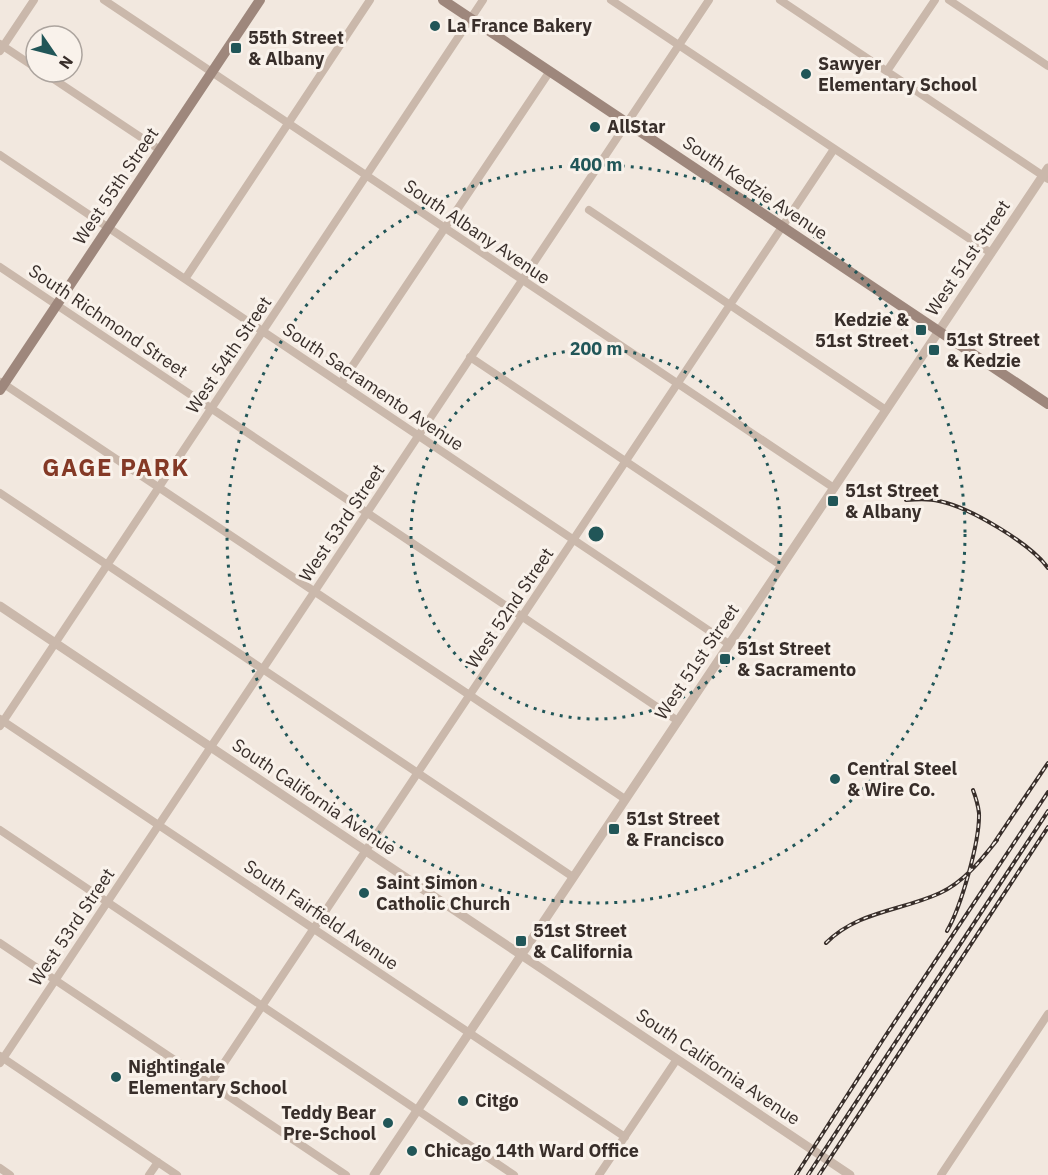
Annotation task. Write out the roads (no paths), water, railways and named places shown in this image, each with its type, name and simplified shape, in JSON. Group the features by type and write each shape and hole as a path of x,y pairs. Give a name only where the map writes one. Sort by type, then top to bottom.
{"main road":[{"name":"West 55th Street","path":"1,385 57,305 260,0"},
{"name":"South Kedzie Avenue","path":"443,0 1048,404"}],"street":[{"path":"24,61 1,47 34,0"},
{"name":"South Albany Avenue","path":"104,0 834,488"},
{"path":"185,279 370,0"},
{"name":"West 54th Street","path":"1,722 483,0"},
{"path":"611,0 991,253"},
{"name":"West 53rd Street","path":"1,1059 709,0"},
{"path":"780,0 1046,174"},
{"path":"887,71 935,0"},
{"path":"949,0 1048,66"},
{"path":"341,383 550,71"},
{"path":"61,84 159,150"},
{"name":"West 52nd Street","path":"210,1084 834,149"},
{"name":"South Sacramento Avenue","path":"0,155 729,644"},
{"name":"West 51st Street","path":"374,1175 1046,174"},
{"path":"589,210 886,410"},
{"name":"South Richmond Street","path":"0,267 678,721"},
{"path":"470,357 782,566"},
{"path":"1,385 159,487 626,799"},
{"path":"0,493 573,877"},
{"name":"South California Avenue","path":"0,606 850,1175"},
{"name":"South Fairfield Avenue","path":"1,722 625,1137"},
{"path":"0,830 514,1175"},
{"path":"0,943 346,1175"},
{"path":"942,1175 1048,1014"},
{"path":"1,1059 177,1175"},
{"path":"599,1175 677,1059"},
{"path":"149,1175 158,1162"},
{"path":"0,1168 10,1175"}],"railway":[{"path":"906,500 935,500 966,510 1014,537 1048,568"},
{"path":"992,846 1048,763"},
{"path":"947,931 964,890 976,840 979,813 973,790"},
{"path":"796,1175 1048,792"},
{"path":"808,1175 1048,811"},
{"path":"819,1175 1048,827"},
{"path":"826,943 838,932 852,924 925,899 949,888 972,870 997,840"}],"place":[{"name":"La France Bakery","path":"435,26"},
{"name":"55th Street & Albany","path":"236,48"},
{"name":"Sawyer Elementary School","path":"806,74"},
{"name":"AllStar","path":"595,127"},
{"name":"Kedzie & 51st Street","path":"921,330"},
{"name":"51st Street & Kedzie","path":"934,350"},
{"name":"51st Street & Albany","path":"833,501"},
{"name":"51st Street & Sacramento","path":"725,659"},
{"name":"Central Steel & Wire Co.","path":"835,779"},
{"name":"51st Street & Francisco","path":"614,829"},
{"name":"Saint Simon Catholic Church","path":"364,893"},
{"name":"51st Street & California","path":"521,941"},
{"name":"Nightingale Elementary School","path":"116,1077"},
{"name":"Citgo","path":"463,1101"},
{"name":"Teddy Bear Pre-School","path":"388,1123"},
{"name":"Chicago 14th Ward Office","path":"412,1151"}],"district":[{"name":"GAGE PARK","path":"116,468"}]}
